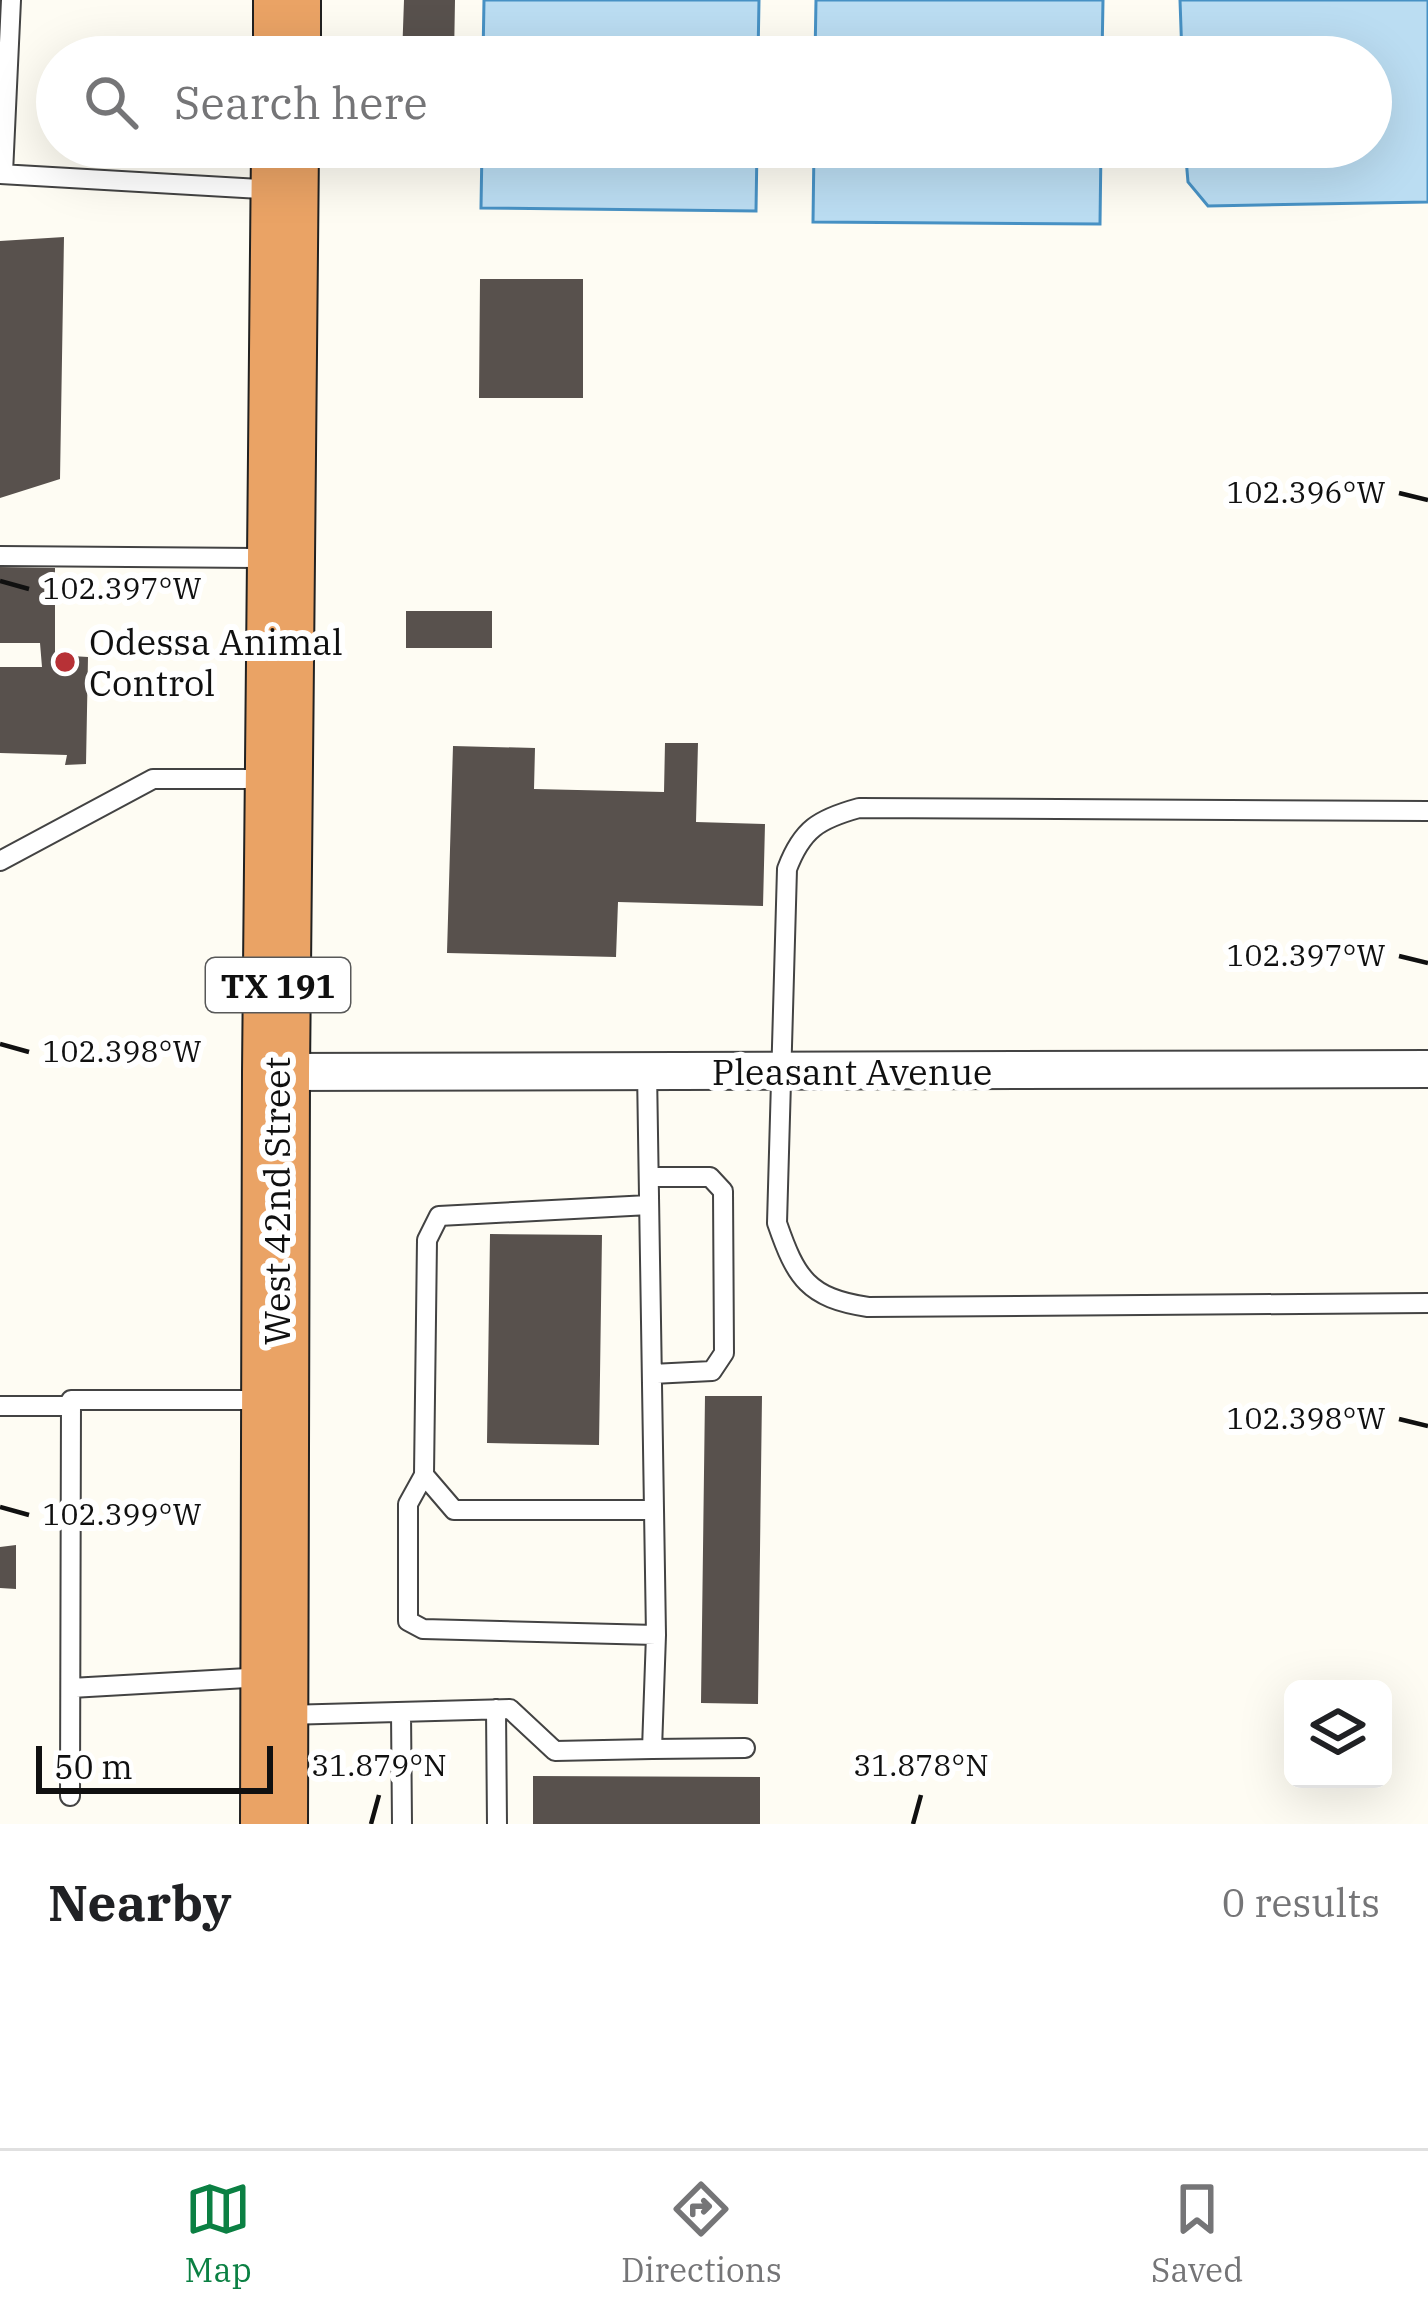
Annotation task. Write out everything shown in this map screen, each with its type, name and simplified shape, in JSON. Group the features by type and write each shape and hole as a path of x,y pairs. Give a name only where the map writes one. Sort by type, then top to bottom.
{"highway":[{"path":"286,36 287,0"},
{"name":"West 42nd Street","path":"274,1824 285,169"}],"street":[{"name":"Pleasant Avenue","path":"277,1072 1428,1069"}],"lane":[{"path":"11,0 2,173 285,169"},
{"path":"0,556 284,558"},
{"path":"0,861 152,779 280,779"},
{"path":"1428,812 859,808 823,818 796,844 787,869 777,1223 790,1260 808,1285 836,1302 868,1307 1428,1304"},
{"path":"647,1071 656,1635 652,1749"},
{"path":"649,1177 710,1177 723,1191 724,1353 712,1371 652,1374"},
{"path":"650,1205 439,1216 428,1240 424,1475 408,1504 408,1621 423,1629 656,1635"},
{"path":"70,1796 71,1400 275,1400"},
{"path":"0,1406 71,1406"},
{"path":"424,1475 454,1510 654,1510"},
{"path":"70,1688 275,1696 401,1712 509,1709 555,1751 745,1748"},
{"path":"496,1709 497,1824"},
{"path":"401,1712 402,1824"}],"water":[{"path":"484,0 759,0 758,36 483,36"},
{"path":"816,0 1103,0 1102,36 815,36"},
{"path":"1180,0 1428,0 1428,202 1208,206 1188,182 1187,168 1392,168 1392,36 1181,36"},
{"path":"482,168 757,168 756,211 481,208"},
{"path":"814,168 1101,168 1100,224 813,222"}],"building":[{"path":"404,0 455,0 454,36 403,36"},
{"path":"64,237 60,479 0,498 0,241"},
{"path":"480,279 583,279 583,398 479,398"},
{"name":"Odessa Animal Control","path":"0,567 55,568 55,655 88,657 86,764 65,765 67,755 0,753 0,667 42,667 40,643 0,643"},
{"path":"406,611 492,611 492,648 406,648"},
{"path":"665,743 698,743 696,822 765,824 763,906 618,902 616,957 447,953 453,746 535,748 534,789 664,792"},
{"path":"490,1234 602,1235 599,1445 487,1443"},
{"path":"705,1396 762,1396 758,1704 701,1703"},
{"path":"16,1545 16,1589 0,1588 0,1547"},
{"path":"533,1776 760,1777 760,1824 533,1824"}],"place":[{"name":"Odessa Animal Control","path":"65,662"}]}
